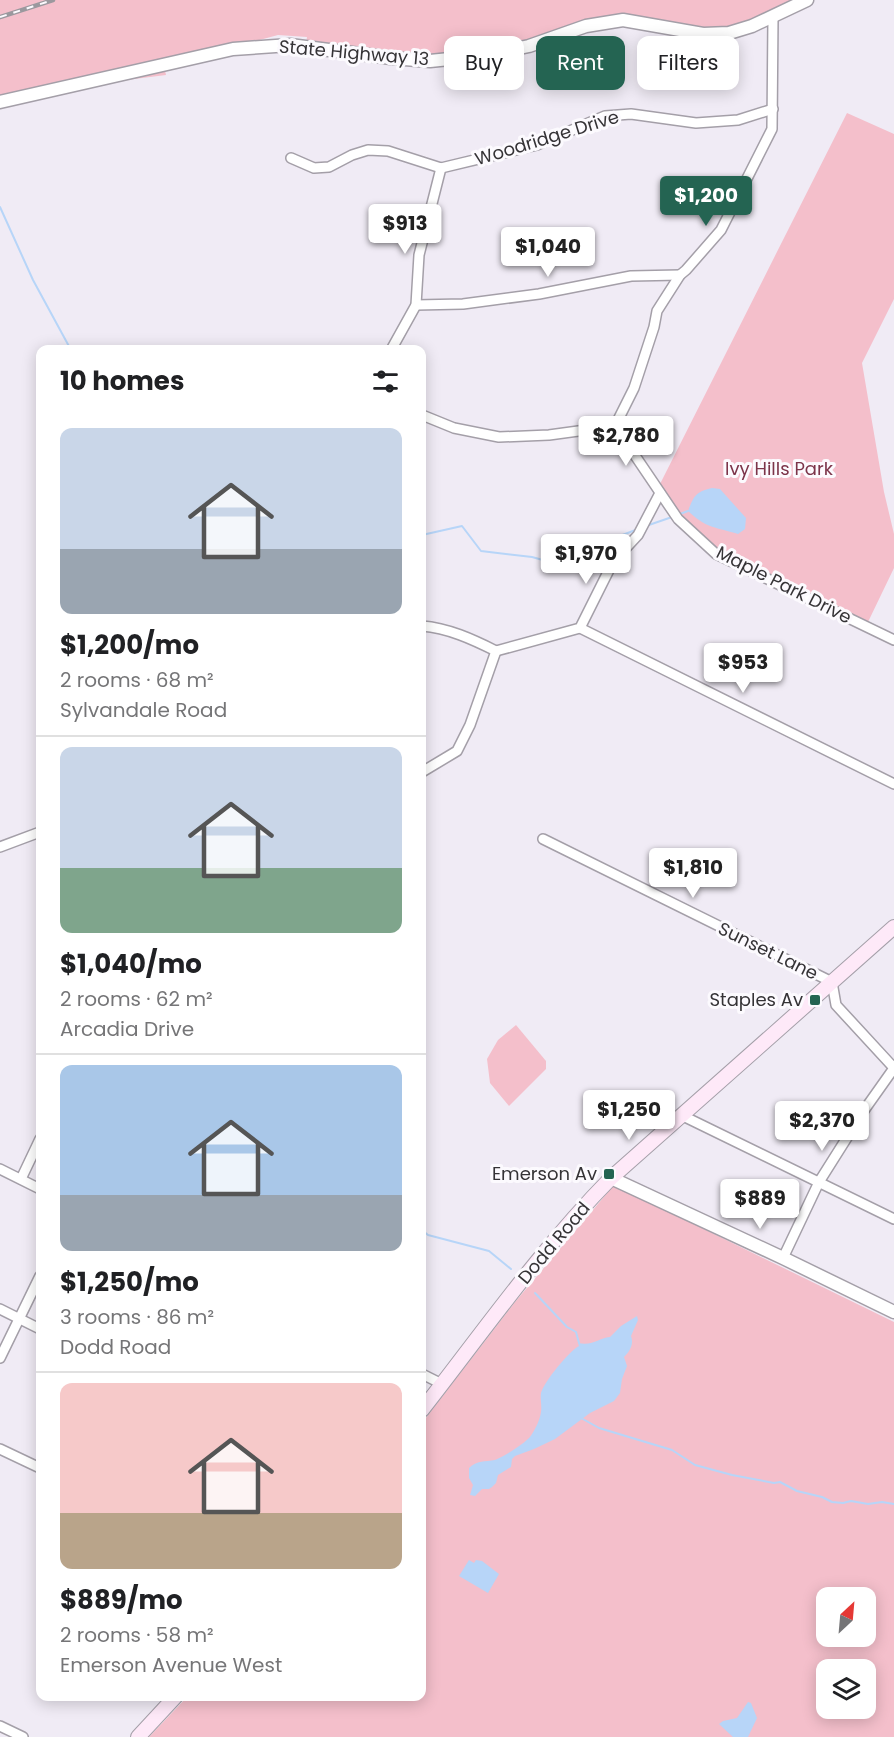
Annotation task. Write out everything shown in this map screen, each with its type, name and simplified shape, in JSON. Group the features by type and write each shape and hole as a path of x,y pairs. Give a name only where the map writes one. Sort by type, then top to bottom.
{"main road":[{"name":"Dodd Road","path":"426,1405 557,1237 611,1178 894,927"},
{"path":"138,1737 171,1701"}],"street":[{"name":"State Highway 13","path":"0,102 234,49 290,45 430,61 496,53 529,46 586,26 622,20 693,33 712,35 729,33 752,26 807,0"},
{"path":"426,416 454,428 499,437 549,435 615,426 634,388 657,311 680,275 721,230 772,129 773,17"},
{"name":"Woodridge Drive","path":"441,168 537,144 605,116 631,114 696,123 738,120 773,109"},
{"path":"291,158 314,168 329,167 351,155 368,150 388,151 441,168 419,255 416,304 394,345"},
{"path":"416,304 463,304 538,294 631,276 680,275"},
{"name":"Maple Park Drive","path":"615,426 678,519 716,554 894,640"},
{"path":"580,628 612,562 638,535 660,493"},
{"path":"426,626 438,627 496,651 580,628 894,784"},
{"path":"426,770 457,751 470,725 496,651"},
{"path":"0,847 36,834"},
{"name":"Sunset Lane","path":"543,839 832,982"},
{"path":"783,1258 819,1182 894,1068 836,1005 832,982"},
{"path":"681,1115 894,1218"},
{"path":"21,1179 36,1147"},
{"path":"0,1169 36,1187"},
{"path":"611,1178 894,1312"},
{"path":"0,1358 36,1285"},
{"path":"0,1309 36,1327"},
{"path":"426,1376 442,1384"},
{"path":"0,1449 36,1466"},
{"path":"0,1726 23,1737"}],"green space":[{"path":"0,0 814,0 759,27 728,35 612,17 550,36 536,36 536,40 524,44 524,36 444,36 444,57 398,60 305,50 307,37 278,35 164,66 166,75 0,96"},
{"name":"Ivy Hills Park","path":"847,113 894,134 894,299 862,363 884,492 894,534 894,568 868,622 709,544 684,522 660,484"},
{"path":"516,1025 546,1061 546,1069 509,1106 490,1083 487,1059 498,1040"},
{"path":"614,1185 894,1322 894,1737 149,1737 183,1701 426,1701 426,1418 515,1302"}],"water":[{"path":"712,488 720,489 746,518 745,529 738,534 710,526 688,511 696,495"},
{"path":"637,1316 638,1320 631,1336 631,1347 624,1357 627,1366 620,1393 614,1401 590,1413 555,1439 515,1456 511,1467 498,1475 492,1487 482,1489 475,1496 470,1495 473,1485 469,1478 469,1468 478,1462 498,1459 530,1437 540,1415 543,1388 563,1360 579,1346 578,1343 592,1343 610,1337 621,1326"},
{"path":"469,1560 474,1563 476,1560 482,1561 499,1574 488,1593 459,1576"},
{"path":"748,1702 751,1703 757,1718 748,1737 733,1737 719,1724 737,1718"}],"waterway":[{"path":"0,207 33,280 68,345"},
{"path":"680,514 688,511"},
{"path":"646,526 672,517"},
{"path":"426,534 462,526 481,551 532,557 575,569 620,536 638,529"},
{"path":"426,1233 489,1251 511,1269"},
{"path":"535,1293 567,1327 576,1332 579,1343"},
{"path":"581,1418 599,1428 672,1450 695,1465 732,1475 774,1483 780,1482 797,1491 832,1502 894,1504"}],"railway":[{"path":"0,17 53,0"}],"place":[{"name":"Staples Av","path":"815,1000"},
{"name":"Emerson Av","path":"609,1174"}]}
